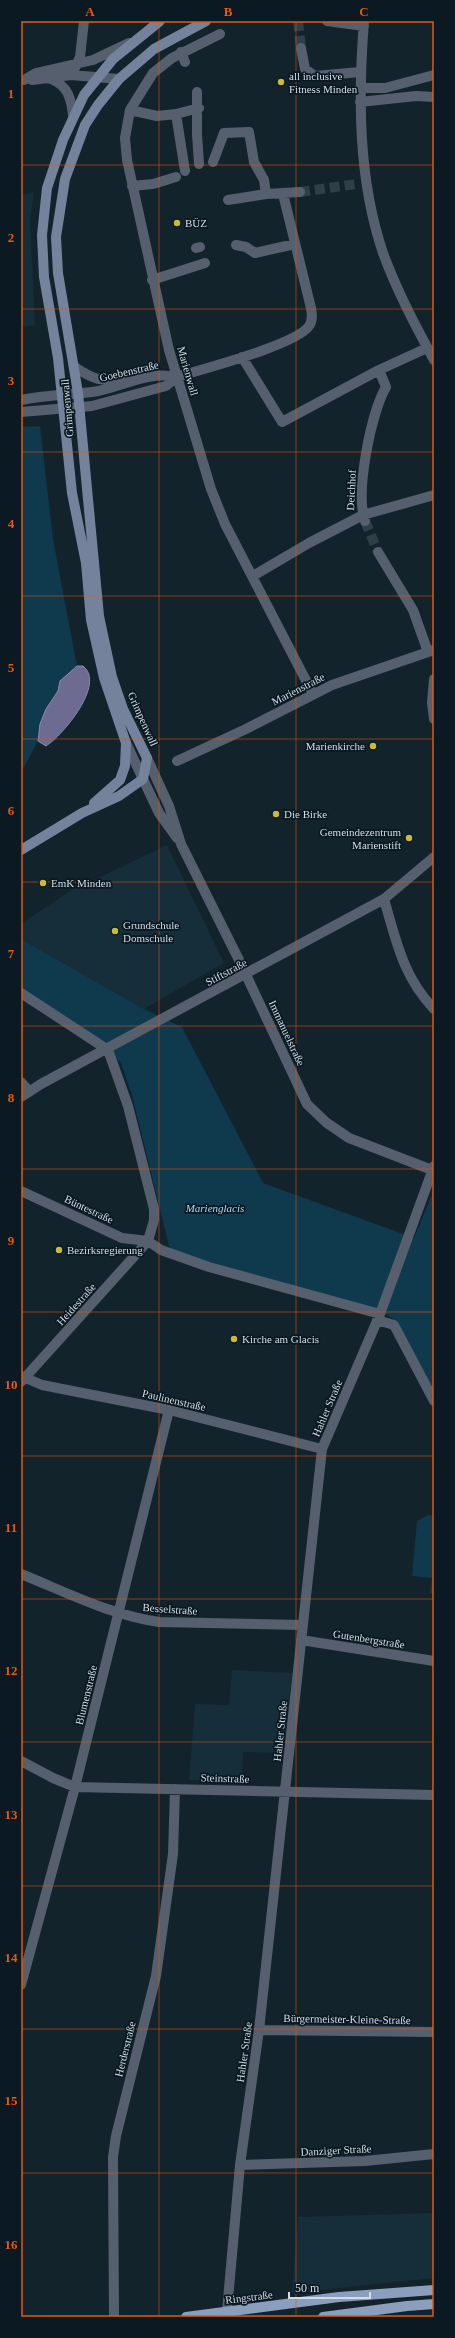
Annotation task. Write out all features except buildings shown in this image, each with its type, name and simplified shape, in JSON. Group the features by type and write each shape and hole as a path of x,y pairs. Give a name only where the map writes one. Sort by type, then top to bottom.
{"main road":[{"name":"Ringstraße","path":"186,2317 226,2314 346,2296 434,2290"},
{"path":"323,2317 434,2304"}],"street":[{"path":"72,75 77,64 84,21"},
{"name":"Grimpenwall","path":"142,779 126,743 104,678 92,620 85,557 72,493 58,358 44,277 42,234 47,188 74,115 96,79 131,42 160,21"},
{"name":"Grimpenwall","path":"142,779 147,758 123,709 112,677 102,634 78,393 58,273 56,237 65,179 85,125 119,79 154,49 206,21"},
{"path":"327,21 364,23 360,72 361,184 384,254 406,308 430,349 434,360"},
{"name":"Marienwall","path":"220,34 163,63 153,74 130,110 125,138 132,186 152,280 177,377 218,507 313,694"},
{"path":"23,80 36,74 93,60 131,42"},
{"path":"301,48 305,69 315,76 360,72"},
{"path":"182,52 185,62"},
{"path":"23,80 72,75 96,79 119,79"},
{"path":"360,88 385,88 434,75"},
{"path":"51,78 59,82 68,92 74,115"},
{"path":"197,92 199,108 197,134 199,164"},
{"path":"360,102 416,96 434,97"},
{"path":"130,110 157,116 176,114 199,108"},
{"path":"176,114 185,171"},
{"path":"213,162 224,133 249,132 254,162 264,180 266,194"},
{"path":"132,186 153,184 176,176"},
{"path":"228,200 266,194 300,192"},
{"path":"177,377 274,346 310,326 312,319 311,308 284,194"},
{"path":"236,245 246,247 255,254 295,244"},
{"path":"152,280 205,263"},
{"path":"242,357 282,422 379,370 430,349"},
{"path":"75,368 91,378 100,380 153,376"},
{"name":"Deichhof","path":"253,576 309,543 364,518 366,453 379,399 386,387 379,370"},
{"name":"Goebenstraße","path":"21,400 101,390 164,374 177,377"},
{"name":"Goebenstraße","path":"21,412 79,408 166,386 177,377"},
{"path":"364,518 434,494"},
{"path":"378,552 413,610 431,651"},
{"name":"Marienstraße","path":"177,761 246,729 332,685 431,651"},
{"path":"434,679 434,719"},
{"path":"82,813 120,780 125,766 126,743"},
{"name":"Immanuelstraße","path":"147,758 166,798 182,844 307,1104 327,1123 349,1138 433,1168"},
{"path":"21,850 82,813 119,796 142,779"},
{"name":"Immanuelstraße","path":"142,779 159,813 182,844"},
{"name":"Stiftstraße","path":"25,1094 384,899 434,857"},
{"path":"384,899 408,976 423,998 434,1008"},
{"path":"21,993 108,1050 128,1106 154,1209 154,1220 148,1241 161,1250 209,1267 379,1317 394,1325 434,1401"},
{"path":"21,1082 25,1094"},
{"name":"Hahler Straße","path":"226,2314 240,2165 259,2030 322,1449 379,1317 433,1168"},
{"name":"Büntestraße","path":"21,1190 122,1238 148,1241"},
{"name":"Heidestraße","path":"22,1379 148,1241"},
{"name":"Paulinenstraße","path":"22,1379 42,1385 169,1410 322,1449"},
{"name":"Blumenstraße","path":"21,1985 75,1787 169,1410"},
{"name":"Besselstraße","path":"21,1574 119,1614 159,1622 302,1625"},
{"name":"Gutenbergstraße","path":"301,1640 434,1661"},
{"name":"Steinstraße","path":"21,1761 53,1778 75,1787 175,1788 434,1795"},
{"name":"Herderstraße","path":"114,2317 113,2157 116,2136 157,1969 173,1854 175,1788"},
{"name":"Bürgermeister-Kleine-Straße","path":"259,2030 434,2032"},
{"name":"Danziger Straße","path":"240,2165 365,2161 434,2154"}],"shaded area":[{"path":"34,192 30,220 35,325 21,327 21,195"},
{"path":"77,666 83,666 89,674 89,685 86,696 80,709 71,721 46,746 38,741 40,724 46,709 58,691 60,681"},
{"name":"Grundschule Domschule","path":"167,845 224,963 144,1009 21,939 21,924 86,880 88,883"},
{"path":"232,1670 292,1673 284,1753 243,1752 242,1780 189,1780 195,1704 229,1705"},
{"path":"434,2213 434,2278 292,2293 298,2217"}],"green space":[{"path":"40,426 53,539 77,666 60,681 58,691 46,709 40,724 38,741 24,767 21,769 21,427"},
{"name":"Marienglacis","path":"21,939 144,1009 182,1027 263,1183 414,1238 434,1190 434,1396 398,1322 387,1315 170,1250 132,1095 121,1063 108,1050 21,989"},
{"path":"428,1515 434,1516 434,1593 430,1593 432,1578 412,1576 417,1521"}],"tunnel":[{"path":"298,21 301,48"},
{"path":"300,192 356,184"},
{"path":"365,521 378,552"}],"place":[{"name":"all inclusive Fitness Minden","path":"281,82"},
{"name":"BÜZ","path":"177,223"},
{"name":"Marienkirche","path":"373,746"},
{"name":"Die Birke","path":"276,814"},
{"name":"Gemeindezentrum Marienstift","path":"409,838"},
{"name":"EmK Minden","path":"43,883"},
{"name":"Grundschule Domschule","path":"115,931"},
{"name":"Bezirksregierung","path":"59,1250"},
{"name":"Kirche am Glacis","path":"234,1339"}]}
